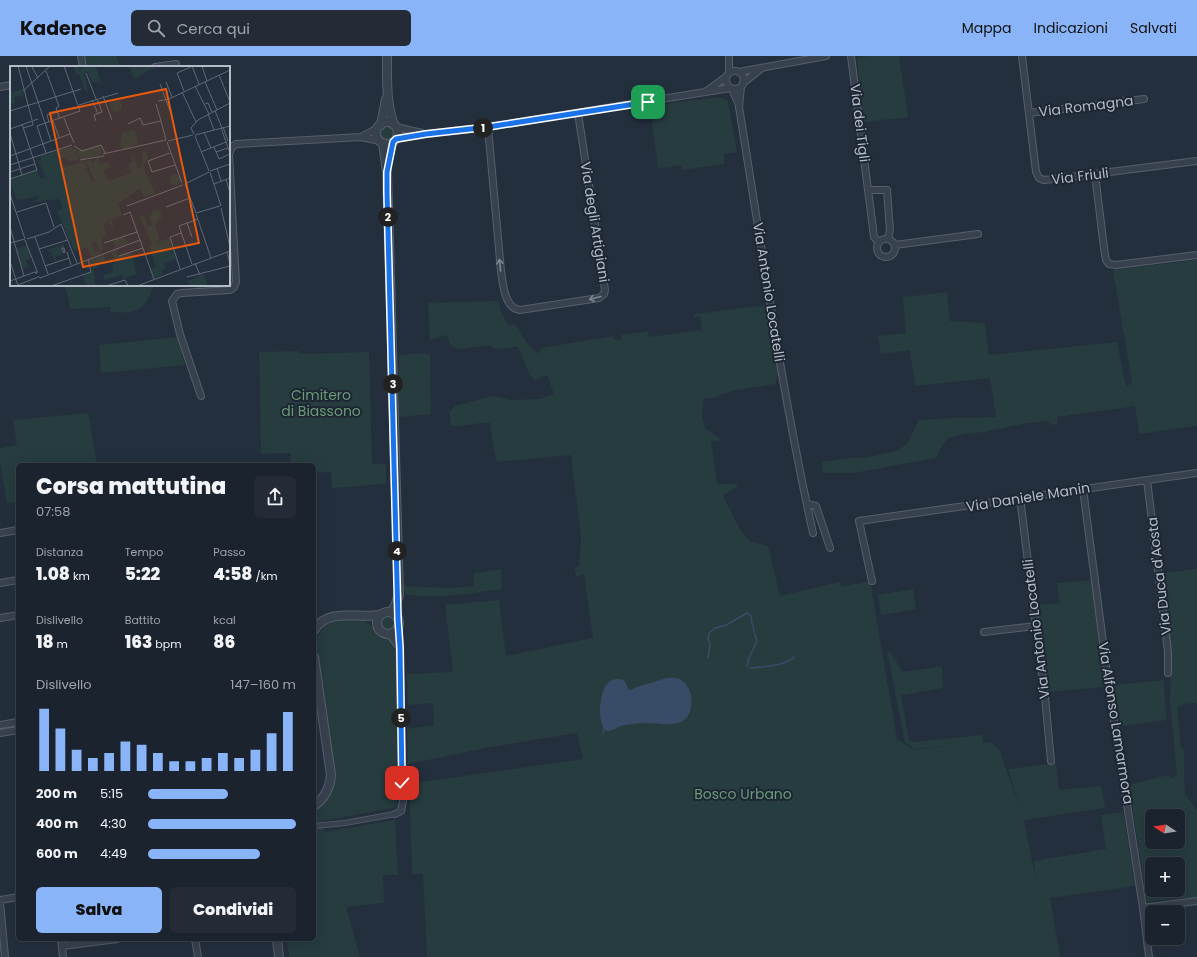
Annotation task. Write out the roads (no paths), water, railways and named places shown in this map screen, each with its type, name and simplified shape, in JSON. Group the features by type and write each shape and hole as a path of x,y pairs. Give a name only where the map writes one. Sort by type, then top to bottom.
{"street":[{"path":"81,56 83,66"},
{"path":"387,56 390,115 398,131 387,172"},
{"path":"730,56 738,72 743,76 742,85"},
{"path":"730,56 726,81 731,88"},
{"path":"704,92 728,75 738,72 826,56"},
{"name":"Via dei Tigli","path":"851,56 874,237 878,242 876,247 877,252 881,256 887,258 891,256 895,245"},
{"name":"Via Friuli","path":"1022,56 1036,172 1039,178 1044,180 1197,162"},
{"path":"162,66 176,64"},
{"path":"231,145 361,137 389,144 395,140 426,134 488,127 704,92 731,88 737,89 765,66"},
{"path":"0,87 10,85"},
{"name":"Via Antonio Locatelli","path":"739,107 742,85"},
{"name":"Via Antonio Locatelli","path":"731,88 739,107 781,365 813,533"},
{"path":"316,826 344,823 395,814 401,811 403,801 387,172 382,142 377,135 388,89"},
{"name":"Via Romagna","path":"1029,113 1144,99"},
{"name":"Via degli Artigiani","path":"488,127 501,271 503,285 509,304 512,308 520,310 599,298 604,294 605,290 578,113"},
{"path":"361,137 385,123 426,134"},
{"path":"201,396 180,334 172,301 176,294 230,290 234,287 236,282 230,172"},
{"path":"1095,174 1104,248 1106,260 1109,264 1116,265 1197,255"},
{"path":"868,190 887,190 890,230 888,239"},
{"path":"878,242 883,239 888,239 892,240 895,245 978,234"},
{"name":"Via Daniele Manin","path":"872,581 859,521 1197,473"},
{"name":"Via Duca d'Aosta","path":"1146,480 1168,652 1168,673"},
{"name":"Via Alfonso Lamarmora","path":"1084,489 1109,688 1143,908 1149,957"},
{"name":"Via Antonio Locatelli","path":"1020,498 1051,761"},
{"path":"807,504 816,506 830,548"},
{"path":"0,533 16,530"},
{"path":"0,583 16,580"},
{"path":"391,612 398,599"},
{"path":"316,628 328,618 344,615 361,617 380,616 386,612 391,612 399,621 397,629 390,634"},
{"path":"0,618 16,615"},
{"path":"377,625 380,616"},
{"path":"361,617 377,625 382,632 390,634 400,648"},
{"path":"984,632 1036,626"},
{"path":"316,671 331,775 326,794 316,804"},
{"path":"0,725 16,722"},
{"path":"0,733 16,730"},
{"path":"5,957 0,901 16,897"},
{"path":"1143,908 1197,901"},
{"path":"61,941 62,957"},
{"path":"62,946 101,941"},
{"path":"195,941 198,957"},
{"path":"277,941 279,957"}],"water":[{"path":"667,678 679,679 689,689 691,695 692,701 689,713 681,722 667,724 632,724 621,726 609,731 603,728 600,703 602,694 611,680 618,679 624,681 628,689 631,690"}],"waterway":[{"path":"728,624 747,613 751,616 752,624"},
{"path":"708,658 710,644 708,639 709,633 715,628 727,625"},
{"path":"753,625 754,632"},
{"path":"755,634 757,642"},
{"path":"747,667 748,660 756,643"},
{"path":"750,668 780,664 794,657"},
{"path":"603,733 604,729"}],"park label":[{"name":"Cimitero di Biassono","path":"321,404"},
{"name":"Bosco Urbano","path":"743,794"}]}
